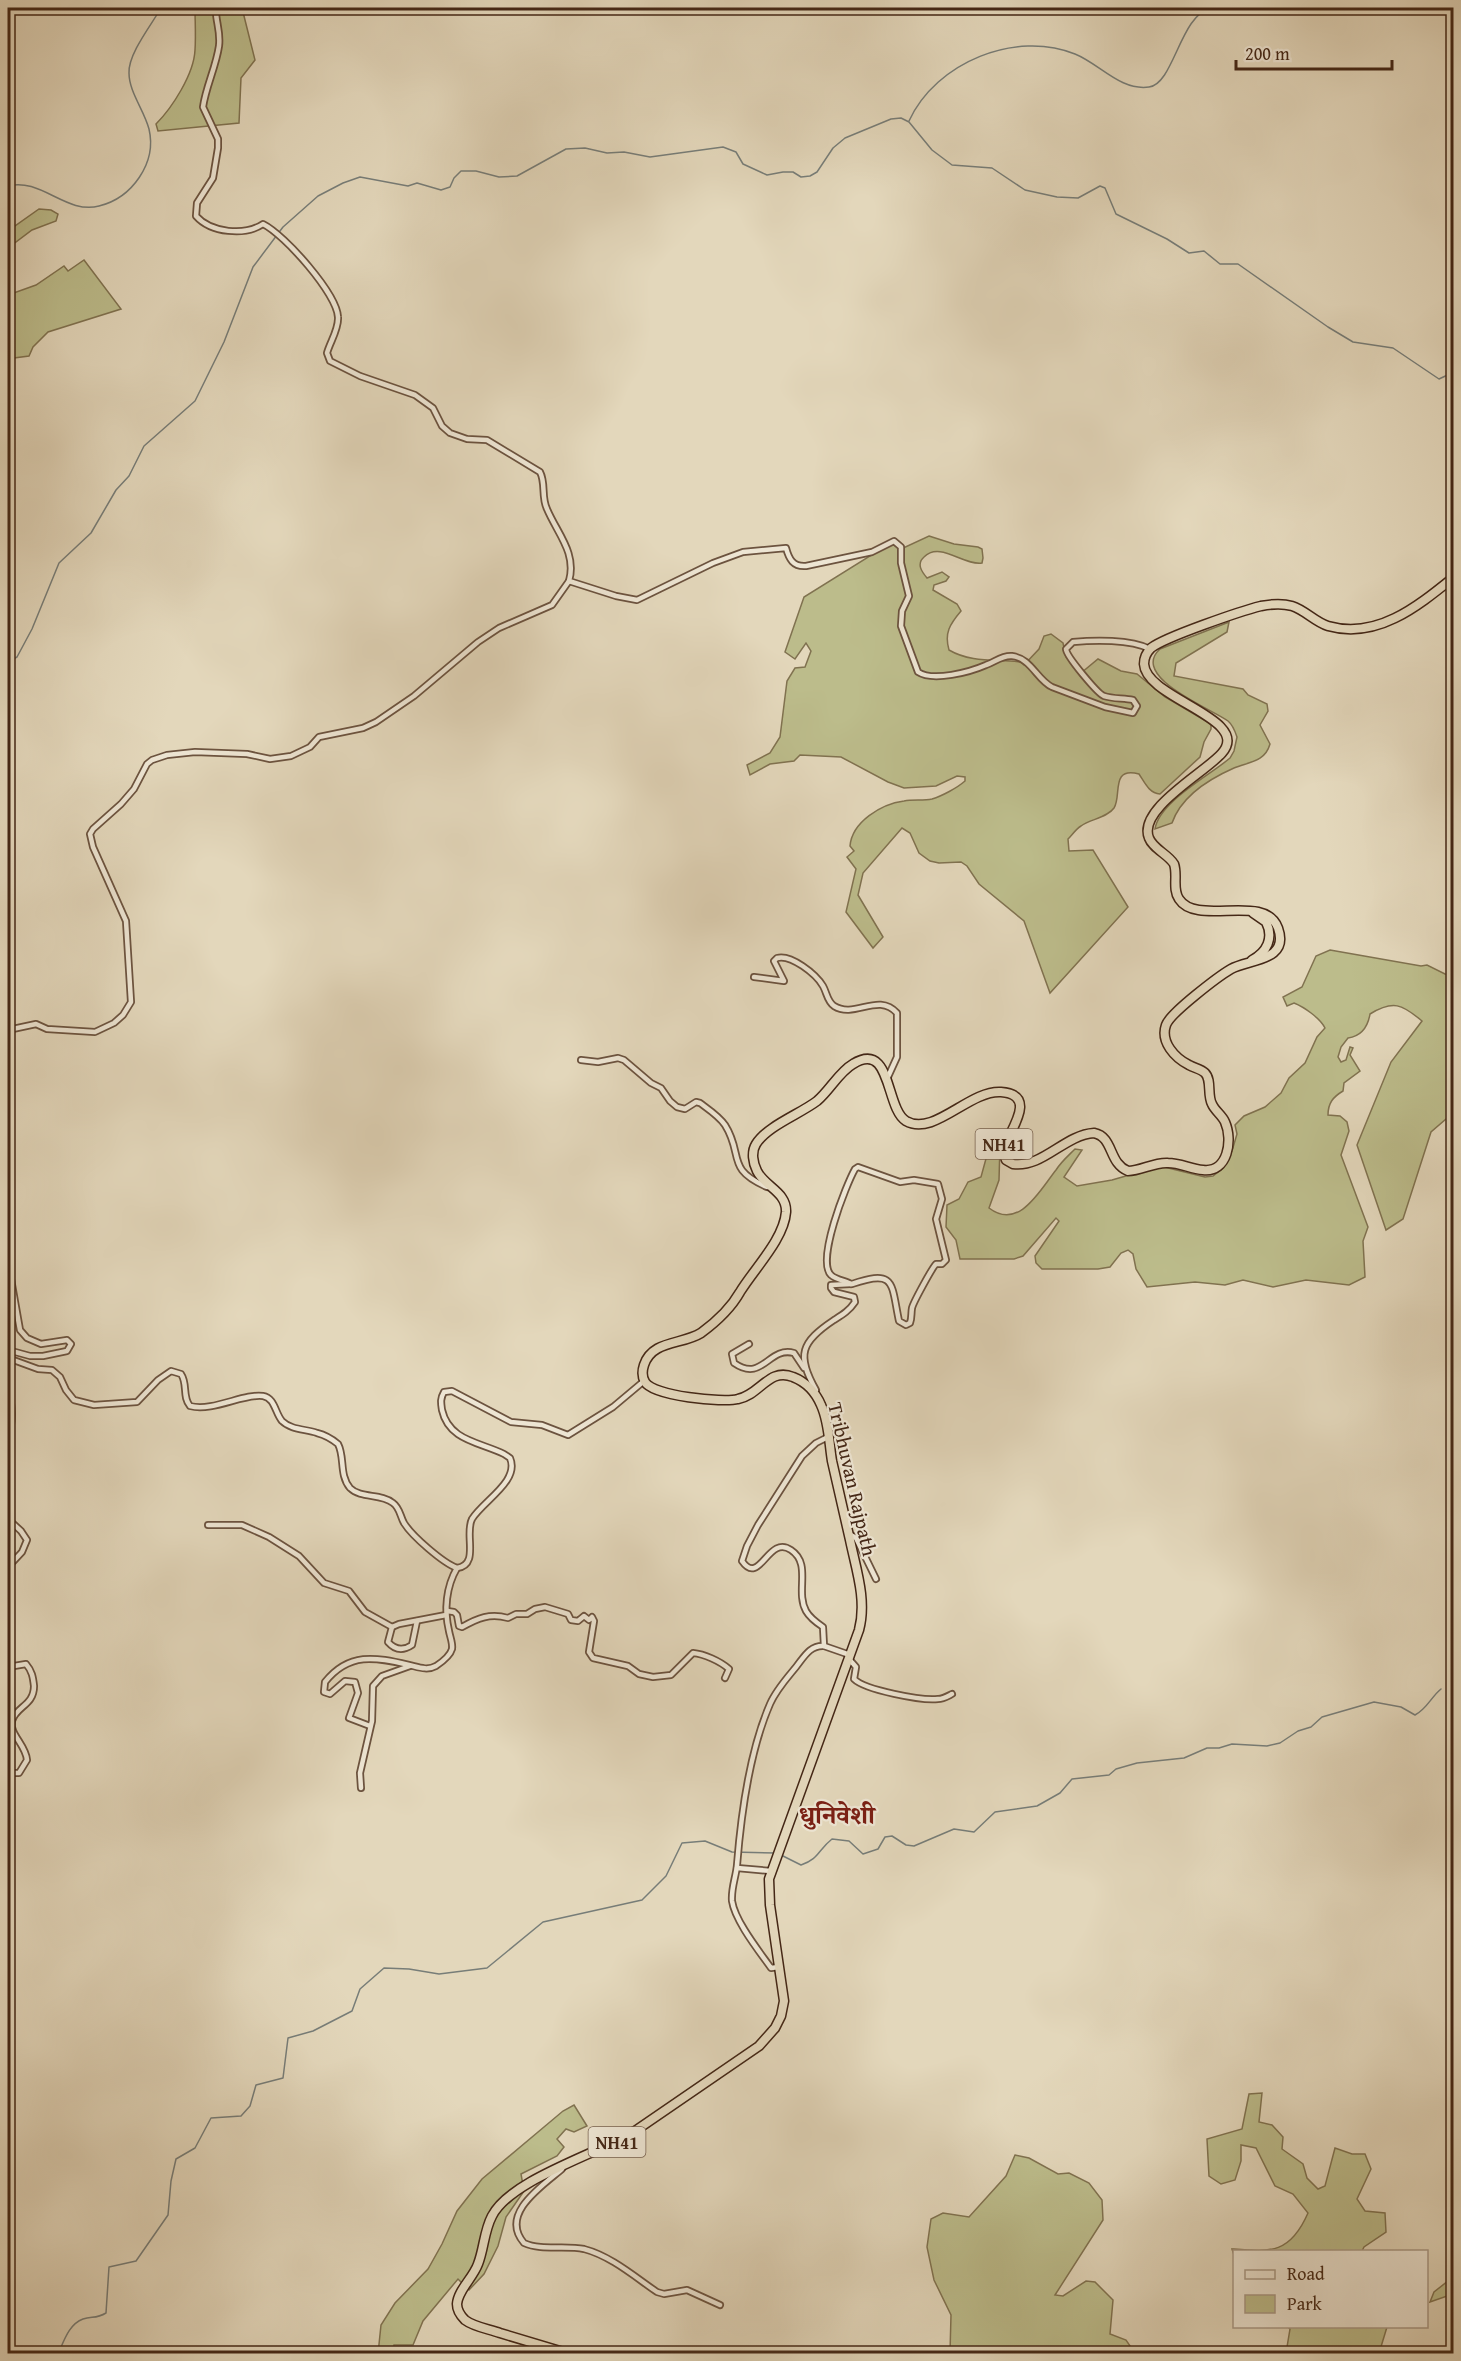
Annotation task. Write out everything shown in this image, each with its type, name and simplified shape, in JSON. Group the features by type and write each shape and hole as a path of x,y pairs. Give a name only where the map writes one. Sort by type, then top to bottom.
{"highway":[{"path":"1150,650 1169,639 1268,605 1294,606 1333,627 1377,626 1407,612 1454,577"},
{"name":"NH41","path":"644,1381 645,1364 653,1351 665,1345 688,1340 700,1333 718,1319 736,1299 773,1243 783,1223 785,1206 777,1192 760,1176 754,1164 754,1149 761,1138 817,1100 854,1063 867,1060 877,1062 887,1079 897,1112 904,1120 915,1124 935,1120 986,1093 1002,1092 1015,1096 1020,1106 1018,1118 1004,1143 1003,1151 1006,1160 1013,1164 1032,1162 1078,1137 1094,1133 1105,1139 1114,1159 1125,1170 1135,1170 1150,1164 1166,1162 1200,1170 1212,1170 1221,1165 1229,1141 1227,1126 1211,1102 1207,1075 1185,1063 1172,1051 1166,1040 1165,1029 1178,1010 1229,970 1271,956 1278,945 1280,935 1277,925 1269,916 1247,911 1197,909 1184,904 1177,894 1174,864 1149,838 1149,823 1157,809 1217,759 1228,741 1225,730 1216,722 1152,680 1144,665 1145,657 1150,650"},
{"name":"Tribhuvan Rajpath","path":"570,2354 466,2321 459,2314 457,2303 478,2264 491,2218 498,2206 521,2188 548,2172 614,2144 635,2131 759,2046 775,2028 781,2016 784,2001 769,1891 771,1870 860,1630 863,1611 860,1583 825,1416 819,1401 808,1387 799,1379 785,1374 773,1376 746,1397 729,1400 663,1393 651,1388 644,1381"}],"street":[{"path":"8,1030 36,1024 47,1029 95,1032 114,1023 128,1009 132,994 126,921 93,848 90,834 122,804 152,760 166,755 195,752 248,754 270,759 291,756 310,747 320,737 363,728 389,714 478,642 499,628 552,605 569,580 571,562 559,530 546,507 544,479 540,472 487,440 467,439 450,433 442,426 433,408 415,395 360,376 330,361 327,353 338,323 337,305 301,256 263,224 247,232 232,231 209,226 196,216 197,203 213,178 218,162 218,139 203,107 220,42 220,24 215,14 216,8"},
{"path":"569,580 616,596 637,600 696,570 743,552 786,548 792,561 797,565 806,566 872,552 887,542 894,541 902,547 901,564 909,596 902,611 901,626 918,672 924,676 961,673 1004,656 1011,656 1025,661 1046,684 1052,687 1105,707 1133,713 1137,706 1133,700 1099,694 1084,673 1069,659 1066,649 1073,642 1095,640 1134,645 1150,650"},
{"path":"754,977 784,981 774,961 777,957 782,956 796,962 816,977 823,986 829,1001 838,1008 856,1009 883,1004 892,1008 897,1013 897,1057 887,1079"},
{"path":"581,1060 598,1062 618,1058 630,1064 651,1083 661,1088 677,1107 685,1109 696,1102 700,1103 724,1125 742,1173 749,1179 777,1192"},
{"path":"804,1368 804,1352 816,1332 850,1309 855,1302 854,1297 834,1292 830,1286 833,1284 852,1284 881,1277 892,1289 899,1321 906,1325 910,1323 913,1306 933,1267 946,1260 936,1219 942,1199 938,1184 914,1180 900,1182 858,1167 855,1169 836,1217 826,1266 831,1275 852,1284"},
{"path":"8,1203 11,1279 20,1330 41,1344 67,1340 71,1344 67,1351 43,1356 30,1356 8,1350"},
{"path":"749,1344 732,1354 732,1360 741,1368 756,1369 779,1353 794,1353 824,1403 825,1416"},
{"path":"8,1358 30,1366 52,1370 60,1377 69,1396 86,1404 111,1405 137,1402 158,1380 171,1371 181,1374 185,1379 187,1403 194,1407 258,1396 267,1397 285,1424 318,1433 338,1444 343,1472 350,1488 392,1502 410,1530 439,1557 457,1568 464,1566 469,1559 471,1548 468,1529 473,1518 507,1482 513,1470 510,1458 504,1454 463,1438 450,1430 441,1406 444,1392 448,1390 456,1392 512,1422 542,1425 568,1435 613,1407 644,1381"},
{"path":"8,1390 11,1420 8,1437"},
{"path":"824,1646 823,1628 806,1612 803,1604 802,1563 799,1556 783,1546 774,1548 761,1566 748,1567 742,1561 758,1525 802,1456 816,1443 828,1437"},
{"path":"8,1520 27,1540 22,1552 8,1567"},
{"path":"208,1525 242,1525 269,1537 299,1556 324,1583 349,1591 365,1612 392,1627 454,1612 457,1615 459,1626 462,1627 480,1617 495,1614 508,1618 545,1607 568,1614 572,1620 578,1621 584,1616 589,1620 592,1617 594,1621 589,1652 593,1658 628,1666 639,1674 653,1677 671,1675 693,1653 702,1654 724,1664 729,1669 725,1678"},
{"path":"848,1534 856,1538 876,1579"},
{"path":"370,1726 349,1718 358,1693 355,1682 345,1681 330,1694 324,1692 325,1682 343,1665 363,1658 376,1658 430,1668 447,1657 452,1645 446,1613 448,1589 457,1568"},
{"path":"392,1627 388,1642 398,1649 404,1649 412,1645 417,1621"},
{"path":"779,1966 771,1968 750,1941 736,1915 732,1902 748,1775 770,1702 808,1652 818,1646 824,1646 849,1657 856,1667 854,1679 858,1683 886,1692 922,1698 937,1699 952,1694"},
{"path":"8,1667 26,1664 34,1678 34,1692 28,1703 13,1719 12,1724 15,1734 26,1751 27,1760 19,1773 8,1773"},
{"path":"361,1788 360,1773 370,1726 372,1691 375,1682 381,1676 410,1665"},
{"path":"737,1868 771,1870"},
{"path":"567,2165 541,2186 520,2209 515,2222 516,2231 524,2243 533,2246 565,2246 586,2250 608,2259 657,2292 664,2294 687,2290 720,2305"}],"green space":[{"path":"195,8 245,8 243,12 255,60 241,78 239,123 158,131 156,124 175,100 191,69 195,50"},
{"path":"39,209 51,210 58,214 56,221 32,230 8,248 8,231"},
{"path":"84,260 121,309 48,332 33,347 29,356 14,358 8,365 8,295 36,285 64,266 68,271"},
{"path":"929,536 954,544 982,549 982,563 937,552 930,553 920,562 927,578 942,572 949,577 946,581 934,585 933,590 957,604 961,611 949,629 947,639 949,650 966,657 1021,662 1024,665 1039,649 1044,636 1051,634 1063,643 1066,657 1081,673 1098,659 1121,671 1137,674 1165,697 1211,724 1200,757 1160,794 1150,790 1139,774 1124,774 1120,778 1114,808 1107,814 1081,826 1068,839 1069,851 1093,850 1128,907 1050,993 1024,921 979,884 967,866 961,862 939,863 930,861 919,853 910,833 902,828 863,873 858,895 883,937 873,948 846,912 856,869 847,857 854,851 850,846 852,837 862,822 877,810 895,803 907,800 929,800 940,796 962,784 965,777 957,776 936,786 904,788 841,757 800,755 794,761 770,764 750,775 747,765 770,753 780,737 787,681 795,668 805,667 811,651 806,643 795,659 785,652 804,597 889,544 897,546 899,550"},
{"path":"1229,622 1227,632 1176,663 1174,676 1243,689 1248,695 1267,704 1268,711 1260,725 1270,744 1268,750 1251,763 1234,768 1206,783 1182,805 1172,823 1155,829 1165,809 1175,799 1230,758 1237,737 1233,726 1228,721 1176,691 1164,681 1155,670 1153,660 1160,649"},
{"path":"1330,950 1421,966 1427,965 1445,974 1453,975 1453,1113 1431,1132 1403,1219 1386,1230 1357,1145 1391,1062 1422,1021 1409,1011 1397,1006 1378,1010 1370,1014 1368,1023 1361,1033 1348,1038 1341,1047 1338,1057 1341,1062 1346,1060 1350,1047 1353,1048 1350,1055 1360,1071 1344,1083 1343,1091 1330,1104 1328,1115 1340,1116 1347,1122 1349,1131 1341,1155 1368,1227 1363,1241 1365,1277 1349,1285 1306,1280 1273,1287 1243,1280 1225,1285 1195,1282 1147,1287 1136,1269 1133,1254 1128,1250 1121,1253 1110,1267 1042,1269 1036,1263 1035,1256 1059,1221 1056,1218 1023,1256 1014,1259 960,1259 956,1240 946,1227 947,1205 959,1199 968,1182 981,1177 990,1144 1000,1145 999,1180 989,1208 1000,1214 1010,1215 1028,1205 1060,1164 1075,1149 1082,1150 1064,1177 1077,1186 1112,1180 1160,1166 1205,1177 1213,1176 1223,1168 1232,1151 1237,1134 1235,1125 1244,1116 1265,1107 1281,1093 1289,1078 1305,1063 1317,1037 1325,1028 1316,1017 1302,1007 1294,1003 1287,1006 1283,997 1302,987 1316,956"},
{"path":"1262,2093 1259,2122 1272,2125 1283,2137 1282,2149 1303,2164 1307,2178 1318,2189 1325,2186 1335,2148 1352,2154 1365,2154 1371,2169 1357,2199 1365,2211 1385,2213 1386,2232 1362,2250 1268,2250 1278,2248 1294,2236 1308,2213 1293,2194 1275,2186 1256,2148 1241,2145 1241,2161 1235,2180 1221,2184 1209,2176 1207,2139 1242,2129 1249,2094"},
{"path":"574,2105 587,2126 574,2132 566,2129 557,2139 564,2147 557,2156 521,2174 524,2191 506,2217 498,2246 484,2274 469,2290 458,2279 423,2321 413,2345 394,2345 393,2353 378,2354 381,2325 395,2303 428,2269 457,2211 482,2179 563,2111"},
{"path":"1015,2155 1029,2158 1058,2174 1069,2173 1089,2183 1102,2200 1103,2220 1055,2295 1063,2296 1086,2281 1095,2282 1113,2300 1110,2334 1126,2340 1135,2353 950,2353 951,2315 934,2280 927,2247 931,2219 943,2213 969,2217 1006,2176"},
{"path":"1453,2277 1453,2294 1430,2302 1434,2292"},
{"path":"1387,2328 1377,2353 1286,2353 1290,2329"}],"waterway":[{"path":"8,186 31,187 76,205 87,207 111,202 131,187 145,166 151,142 147,122 131,87 130,65 136,48 161,8"},
{"path":"909,121 921,100 938,82 980,56 1004,49 1028,46 1052,48 1075,54 1119,81 1129,85 1149,87 1158,83 1165,74 1192,23 1200,13 1211,8"},
{"path":"8,662 17,657 32,629 59,563 91,533 116,490 129,476 144,446 195,401 224,342 253,267 283,227 318,196 360,177 408,186 417,183 441,190 450,187 454,178 461,171 476,171 499,177 517,176 566,149 585,148 607,153 624,152 650,157 723,147 736,152 743,164 767,175 793,172 801,177 817,172 833,148 845,138 891,119 901,118 909,122 932,150 952,165 992,168 1025,190 1057,197 1078,198 1100,186 1105,188 1116,214 1167,239 1189,253 1204,251 1220,264 1238,264 1353,342 1393,348 1439,379 1454,372"},
{"path":"781,1855 801,1865 815,1857 832,1839 849,1841 863,1854 878,1849 885,1837 892,1836 906,1845 914,1846 954,1829 974,1832 995,1812 1037,1806 1060,1793 1072,1779 1109,1775 1116,1769 1137,1763 1184,1758 1207,1748 1219,1748 1232,1744 1267,1746 1280,1743 1298,1731 1311,1727 1322,1717 1374,1702 1401,1707 1415,1715 1423,1710 1441,1689"},
{"path":"58,2354 67,2334 78,2321 106,2313 109,2267 136,2261 168,2215 171,2181 176,2159 195,2148 211,2118 241,2116 250,2106 256,2085 283,2078 288,2038 313,2031 352,2011 360,1989 384,1968 439,1974 487,1968 543,1922 642,1900 666,1876 682,1843 705,1841 732,1852 776,1853"}],"district":[{"name":"धुनिवेशी","path":"837,1814"}]}
